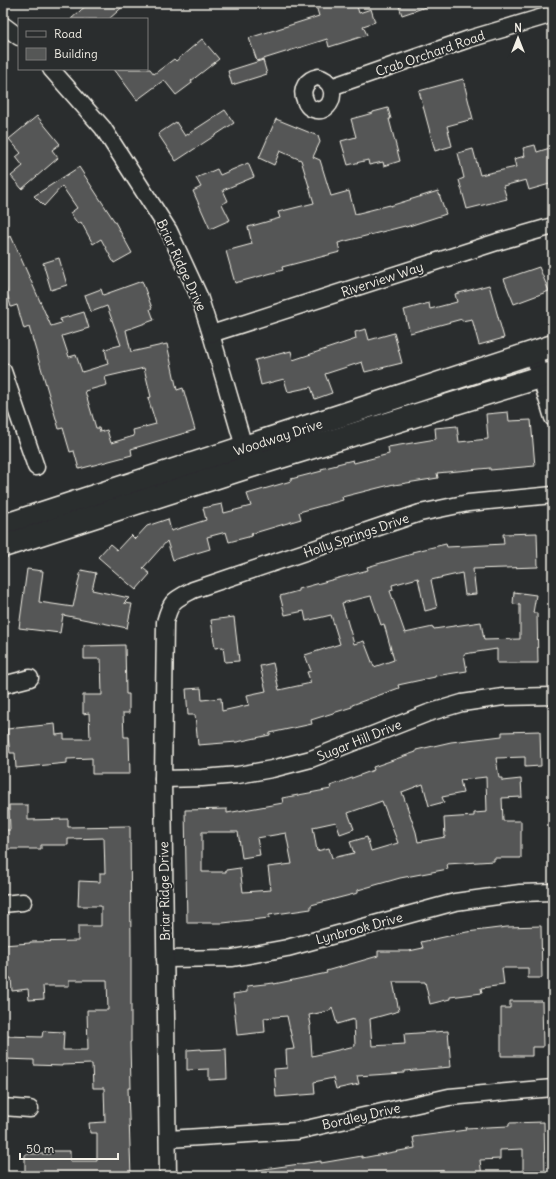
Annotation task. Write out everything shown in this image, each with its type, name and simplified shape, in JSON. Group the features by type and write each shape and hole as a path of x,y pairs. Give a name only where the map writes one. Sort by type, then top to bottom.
{"main road":[{"name":"Woodway Drive","path":"3,546 553,346"},
{"name":"Woodway Drive","path":"3,526 547,375"}],"street":[{"name":"Crab Orchard Road","path":"331,87 468,39 553,14"},
{"path":"3,25 18,35"},
{"name":"Briar Ridge Drive","path":"52,70 103,128 169,231 199,296 248,457"},
{"name":"Riverview Way","path":"211,334 496,242 553,226"},
{"path":"533,353 547,375 553,418"},
{"path":"3,371 36,467"},
{"name":"Holly Springs Drive","path":"169,606 178,598 193,590 420,513 468,503 553,495"},
{"name":"Briar Ridge Drive","path":"168,1176 163,779 165,622 169,606"},
{"path":"3,685 30,678"},
{"name":"Sugar Hill Drive","path":"163,779 238,775 312,759 428,713 462,703 503,696 553,696"},
{"name":"Lynbrook Drive","path":"165,959 233,958 287,948 455,902 520,893 553,892"},
{"path":"3,904 22,902"},
{"name":"Bordley Drive","path":"168,1139 297,1131 449,1097 553,1088"},
{"path":"3,1107 30,1108"}],"building":[{"path":"89,3 127,3 110,18 72,18"},
{"path":"326,3 356,3 359,13 371,9 375,22 363,26 367,35 329,47 327,39 257,61 249,38 319,16 316,6"},
{"path":"398,3 431,3 432,5 402,15"},
{"path":"202,39 219,59 176,95 164,80 137,100 115,70 150,69 154,74 174,59 176,61"},
{"path":"263,60 267,74 232,85 228,71"},
{"path":"463,79 473,119 447,126 452,146 435,151 419,91"},
{"path":"388,108 391,119 389,119 400,161 384,166 383,162 369,165 368,160 348,165 341,141 356,137 351,119"},
{"path":"225,110 234,123 176,161 158,134 176,122 185,136"},
{"path":"37,116 60,144 52,150 58,158 22,189 11,176 23,166 16,157 21,153 9,139"},
{"path":"276,119 318,136 320,142 313,157 320,160 331,196 349,191 355,214 390,206 438,191 446,214 406,227 405,226 338,243 340,252 282,267 283,270 235,283 226,251 252,244 248,227 280,218 278,212 314,203 301,160 280,151 274,165 259,158"},
{"path":"535,145 537,152 553,147 553,183 529,190 526,180 503,186 507,199 467,209 459,180 464,178 458,153 473,149 480,175 516,167 514,159 525,156 523,148"},
{"path":"248,163 254,177 223,190 228,201 222,204 230,220 210,229 193,191 201,187 196,178 217,169 220,175"},
{"path":"79,167 115,222 132,253 114,263 101,239 93,244 81,222 78,224 70,213 77,208 62,186 44,206 34,196"},
{"path":"11,236 51,326 61,323 60,319 84,312 89,328 62,336 69,357 76,355 82,372 108,364 105,349 121,345 107,306 91,312 85,295 101,289 103,295 142,281 152,308 150,309 154,320 126,330 131,352 167,344 177,390 183,388 195,430 131,449 132,455 79,469 74,451 70,452 63,428 59,429 29,327 24,329 17,305 11,307 3,279 3,239","holes":["144,368 151,397 148,398 156,424 133,430 134,436 111,443 107,430 100,432 99,428 96,428 85,391 107,385 105,377"]},
{"path":"59,258 67,285 51,290 43,263"},
{"path":"539,267 549,291 514,304 504,279"},
{"path":"489,285 504,338 479,345 472,319 462,321 462,319 410,333 404,310 429,303 430,309 457,302 455,294"},
{"path":"366,329 369,340 394,333 402,363 365,372 362,362 325,374 332,393 315,399 311,387 288,392 284,379 261,385 255,360 291,351 293,360 356,339 355,332"},
{"path":"508,412 509,421 531,420 535,466 490,470 490,468 437,473 438,478 394,484 342,497 343,500 299,512 301,519 251,534 252,536 229,542 226,532 207,537 210,549 173,560 167,541 143,568 150,574 136,590 98,557 110,544 117,550 131,535 135,539 147,526 168,519 171,531 206,520 203,508 222,504 224,513 251,506 247,494 291,481 291,479 322,471 321,469 337,464 353,460 354,463 389,454 388,447 436,439 435,428 457,426 459,442 488,439 486,414"},
{"path":"537,533 538,567 473,569 476,594 465,595 462,573 431,580 437,608 425,611 418,578 392,585 393,590 390,591 405,633 433,627 434,629 481,622 484,640 520,639 520,605 513,604 514,592 536,595 533,613 537,613 538,663 497,663 497,649 464,654 467,671 435,676 398,685 399,688 352,705 352,707 311,720 312,724 237,742 198,745 195,715 188,715 186,689 201,688 202,700 221,698 222,711 249,705 247,695 266,691 260,666 273,663 279,690 311,683 307,672 311,671 305,655 340,644 331,615 306,621 304,611 285,615 280,596 298,591 298,589 368,570 367,567 412,554 412,552 446,544 447,547 504,544 503,534","holes":["371,596 381,625 384,624 394,660 374,667 364,641 354,644 342,603"]},
{"path":"27,569 43,571 39,602 73,607 81,570 96,573 92,590 129,598 124,603 132,604 127,628 63,615 60,633 19,628"},
{"path":"234,617 239,661 225,662 223,647 215,648 211,620"},
{"path":"125,645 126,694 129,694 129,713 123,713 124,737 129,737 130,774 92,774 92,758 67,759 67,763 16,768 15,753 10,753 7,729 55,724 56,735 64,734 64,739 90,739 89,713 83,714 83,695 102,695 101,659 84,659 84,646"},
{"path":"540,731 541,766 525,767 525,757 496,758 499,778 502,778 502,781 521,779 522,797 502,798 503,821 521,821 521,858 494,858 494,861 447,864 448,869 400,878 358,890 358,893 311,905 311,909 269,915 269,918 223,923 187,923 185,810 227,809 227,813 283,803 282,798 331,789 330,786 374,770 373,767 416,752 416,750 451,742 502,736 502,732","holes":["486,777 487,812 474,813 474,816 444,818 445,837 418,842 402,792 423,784 429,806 444,802 442,797 463,793 460,780","382,801 398,843 371,851 367,837 350,842 354,853 332,858 329,848 317,851 313,827 336,822 340,834 354,829 348,813","202,832 238,832 242,858 260,855 257,838 286,833 292,864 268,867 271,890 243,892 240,868 226,870 226,872 202,872"]},
{"path":"9,805 28,805 28,820 68,819 68,827 130,826 131,1088 128,1088 131,1176 25,1176 25,1154 50,1154 50,1151 70,1151 70,1161 97,1161 97,1133 90,1133 89,1123 105,1122 104,1088 93,1088 92,1064 62,1066 34,1065 34,1060 3,1059 3,1036 42,1037 43,1031 64,1032 63,1050 88,1050 87,1010 108,1010 107,980 69,980 69,986 43,986 44,999 29,1000 28,989 12,991 11,978 3,978 3,945 30,942 78,941 78,926 101,926 101,906 78,906 79,881 100,882 100,873 105,873 104,838 68,839 68,845 41,845 41,849 3,849 3,830 10,830"},
{"path":"541,926 542,978 528,978 528,968 502,968 504,985 481,988 482,993 450,997 450,999 430,1004 425,982 393,982 399,1011 370,1019 372,1046 405,1044 404,1034 448,1031 451,1067 404,1071 404,1073 357,1076 359,1084 336,1089 333,1078 314,1082 315,1094 276,1097 274,1069 287,1068 286,1050 294,1049 287,1016 264,1018 265,1032 237,1035 233,994 247,992 247,986 274,984 327,973 326,971 378,956 378,951 409,951 423,948 421,942 467,932 507,927","holes":["332,1007 337,1024 354,1019 355,1046 312,1056 311,1025 309,1015 329,1011"]},
{"path":"510,1001 542,1001 543,1047 532,1047 532,1056 501,1056 501,1008 510,1008"},
{"path":"226,1049 227,1079 209,1080 209,1069 187,1070 187,1050"},
{"path":"544,1122 545,1176 523,1176 523,1149 500,1150 500,1159 480,1160 482,1176 465,1176 465,1173 443,1175 443,1171 418,1174 418,1176 257,1176 257,1170 321,1161 321,1163 362,1156 362,1158 415,1148 413,1137 466,1130 465,1128 509,1126 509,1123"}]}
